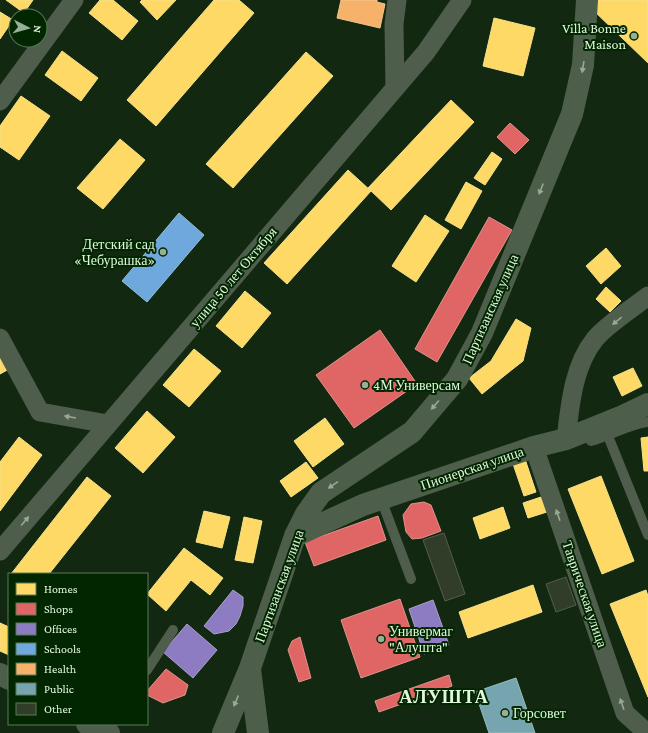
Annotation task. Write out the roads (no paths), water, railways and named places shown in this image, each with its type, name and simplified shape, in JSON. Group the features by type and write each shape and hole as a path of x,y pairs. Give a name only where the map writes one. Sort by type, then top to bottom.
{"main road":[{"name":"Партизанская улица","path":"223,733 250,668 295,536 306,514 321,493 412,432 457,379 482,333 572,114 583,65 587,0"},
{"name":"Пионерская улица","path":"295,536 363,505 534,447 574,435 623,416 648,404"},
{"path":"250,668 258,733"}],"street":[{"path":"0,101 74,0"},
{"path":"395,88 394,24 397,0"},
{"name":"улица 50 лет Октября","path":"0,551 426,52 462,0"},
{"path":"574,435 570,401 584,358 595,339 648,296"},
{"path":"0,338 40,412 108,424"},
{"name":"Таврическая улица","path":"534,447 625,713 647,733"}],"lane":[{"path":"574,435 591,441 608,436 639,423 648,422"},
{"path":"608,436 644,515 648,536"},
{"path":"381,499 411,579"},
{"path":"148,668 173,630"}],"place":[{"name":"Villa Bonne Maison","path":"634,36"},
{"name":"Детский сад «Чебурашка»","path":"163,252"},
{"name":"4М Универсам","path":"365,385"},
{"name":"Универмаг \"Алушта\"","path":"381,639"},
{"name":"Горсовет","path":"505,713"}],"district":[{"name":"АЛУШТА","path":"444,697"}]}
